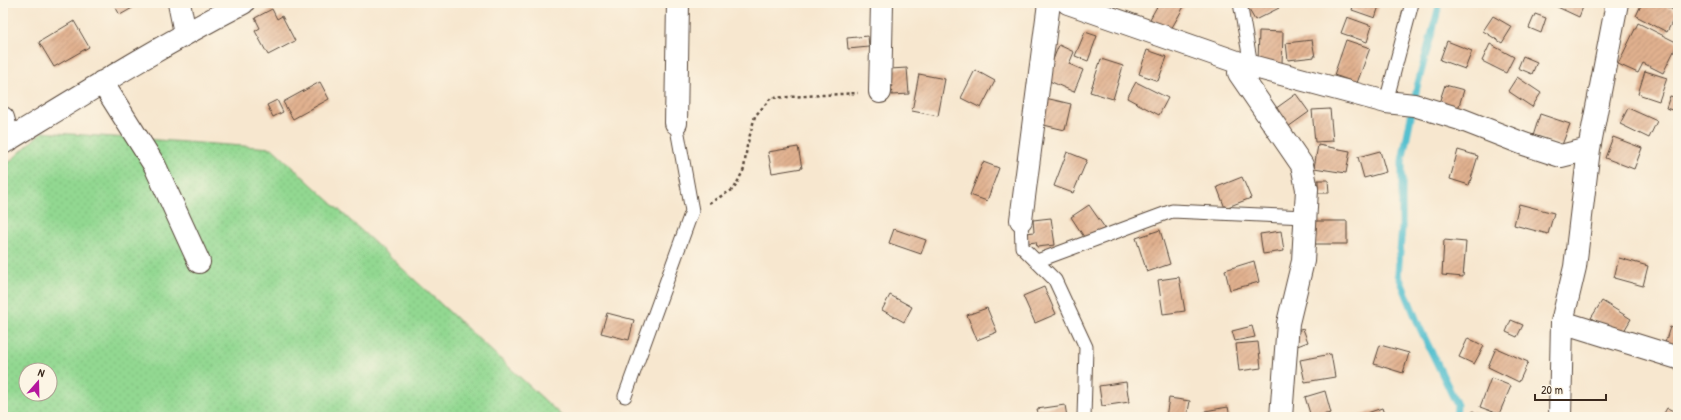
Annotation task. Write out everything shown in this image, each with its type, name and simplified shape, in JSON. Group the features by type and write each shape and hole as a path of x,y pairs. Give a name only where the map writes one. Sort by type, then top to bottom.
{"street":[{"path":"179,3 185,33"},
{"path":"3,118 6,142 102,82 185,33 243,3"},
{"path":"676,123 678,3"},
{"path":"880,92 882,3"},
{"path":"1021,220 1049,3"},
{"path":"1068,3 1246,64 1386,102 1414,105 1561,156 1589,148"},
{"path":"1560,417 1562,322 1575,267 1589,148 1617,3"},
{"path":"1246,64 1239,73 1302,165 1307,188 1303,261 1288,323 1281,417"},
{"path":"102,82 154,166 198,262"},
{"path":"1562,322 1678,358"}],"lane":[{"path":"1240,3 1246,64"},
{"path":"1386,102 1412,3"},
{"path":"625,396 692,212 676,123"},
{"path":"1038,261 1172,211 1306,217"},
{"path":"1021,220 1022,247 1038,261 1055,280 1086,347 1084,417"}],"path":[{"path":"692,212 734,189 744,169 747,146 755,116 771,98 880,92"}],"green space":[{"path":"42,132 272,148 563,417 3,417 3,168"}],"building":[{"path":"113,3 132,3 134,7 120,15"},
{"path":"1125,3 1136,3 1134,7"},
{"path":"1159,3 1186,3 1170,31 1150,19"},
{"path":"1245,3 1276,3 1279,8 1255,20"},
{"path":"1354,3 1380,3 1375,18 1352,10"},
{"path":"1574,3 1583,7 1579,17 1551,4"},
{"path":"1642,3 1660,3 1677,12 1667,32 1636,16"},
{"path":"272,9 277,19 282,16 295,41 268,55 255,31 260,28 255,18"},
{"path":"1535,14 1546,18 1541,33 1529,28"},
{"path":"1493,16 1512,27 1502,43 1483,31"},
{"path":"1347,17 1372,26 1367,42 1341,33"},
{"path":"74,21 89,47 54,67 39,42"},
{"path":"1638,23 1678,43 1663,73 1643,63 1638,73 1618,64"},
{"path":"1259,31 1283,32 1282,63 1258,62"},
{"path":"1085,32 1097,36 1088,61 1075,56"},
{"path":"868,36 869,47 848,49 847,38"},
{"path":"1312,40 1315,57 1288,60 1286,43"},
{"path":"1346,40 1370,48 1357,83 1334,75"},
{"path":"1447,41 1472,51 1465,69 1440,60"},
{"path":"1490,44 1514,57 1506,73 1482,61"},
{"path":"1059,45 1074,52 1069,64 1083,70 1074,92 1045,79"},
{"path":"1147,50 1167,57 1158,81 1139,74"},
{"path":"1523,56 1537,62 1532,74 1518,68"},
{"path":"1101,59 1123,66 1113,99 1090,92"},
{"path":"907,68 909,94 892,95 890,69"},
{"path":"975,70 995,81 981,108 961,98"},
{"path":"1645,71 1667,78 1659,101 1638,94"},
{"path":"919,74 945,79 938,116 912,111"},
{"path":"1517,77 1541,93 1532,107 1508,91"},
{"path":"320,82 329,99 293,119 283,102"},
{"path":"1136,82 1168,98 1159,115 1127,98"},
{"path":"1445,85 1464,90 1457,112 1438,106"},
{"path":"1296,94 1309,112 1288,127 1275,109"},
{"path":"1670,96 1678,98 1678,112 1666,108"},
{"path":"1041,97 1071,104 1065,130 1035,123"},
{"path":"277,100 283,112 273,117 267,105"},
{"path":"1628,108 1657,121 1649,138 1620,124"},
{"path":"1330,109 1333,141 1315,142 1312,110"},
{"path":"1540,114 1570,124 1562,145 1533,136"},
{"path":"1613,137 1642,148 1634,169 1605,158"},
{"path":"1318,145 1350,151 1346,173 1314,168"},
{"path":"798,147 802,168 772,173 768,152"},
{"path":"1458,150 1478,156 1469,185 1450,179"},
{"path":"1380,151 1386,172 1364,178 1358,157"},
{"path":"1067,152 1087,160 1073,193 1054,186"},
{"path":"983,162 999,168 987,201 970,195"},
{"path":"1242,177 1251,198 1225,208 1217,187"},
{"path":"1318,180 1328,180 1329,193 1318,193"},
{"path":"1519,204 1554,213 1548,234 1514,225"},
{"path":"1089,205 1105,228 1086,240 1071,217"},
{"path":"1051,218 1055,245 1037,247 1036,242 1028,243 1027,233 1034,232 1033,220"},
{"path":"1315,221 1347,221 1347,244 1315,244"},
{"path":"894,229 926,240 921,254 889,243"},
{"path":"1160,230 1170,264 1147,272 1136,238"},
{"path":"1281,231 1284,251 1263,254 1260,234"},
{"path":"1444,240 1466,242 1463,277 1442,275"},
{"path":"1619,258 1648,266 1643,286 1614,278"},
{"path":"1254,261 1259,282 1230,290 1225,270"},
{"path":"1179,277 1185,311 1163,314 1158,280"},
{"path":"1044,287 1056,314 1035,323 1023,296"},
{"path":"890,295 912,307 904,322 882,310"},
{"path":"1602,301 1631,319 1621,336 1591,318"},
{"path":"987,308 997,332 977,340 967,315"},
{"path":"607,313 634,320 629,340 601,333"},
{"path":"1511,320 1523,325 1517,337 1506,332"},
{"path":"1252,326 1255,337 1235,341 1232,331"},
{"path":"1670,327 1678,330 1678,347 1665,343"},
{"path":"1303,329 1308,342 1292,348 1288,334"},
{"path":"1468,338 1484,346 1474,364 1459,357"},
{"path":"1258,342 1261,368 1239,371 1236,344"},
{"path":"1380,345 1409,353 1403,373 1374,364"},
{"path":"1496,348 1528,362 1519,382 1488,367"},
{"path":"1331,354 1335,377 1305,382 1300,360"},
{"path":"1491,378 1511,386 1499,414 1480,407"},
{"path":"1126,382 1129,402 1102,406 1099,386"},
{"path":"1325,391 1331,413 1311,417 1305,397"},
{"path":"1169,398 1190,401 1187,417 1166,417"},
{"path":"1065,405 1067,417 1039,417 1037,409"},
{"path":"1228,407 1230,417 1206,417 1205,411"},
{"path":"1382,408 1385,417 1356,417"},
{"path":"1667,408 1678,413 1678,417 1662,417"},
{"path":"1473,411 1483,417 1469,417"}],"waterway":[{"path":"1440,3 1417,87 1402,161 1402,228 1398,274 1419,326 1457,405 1456,417"}]}
